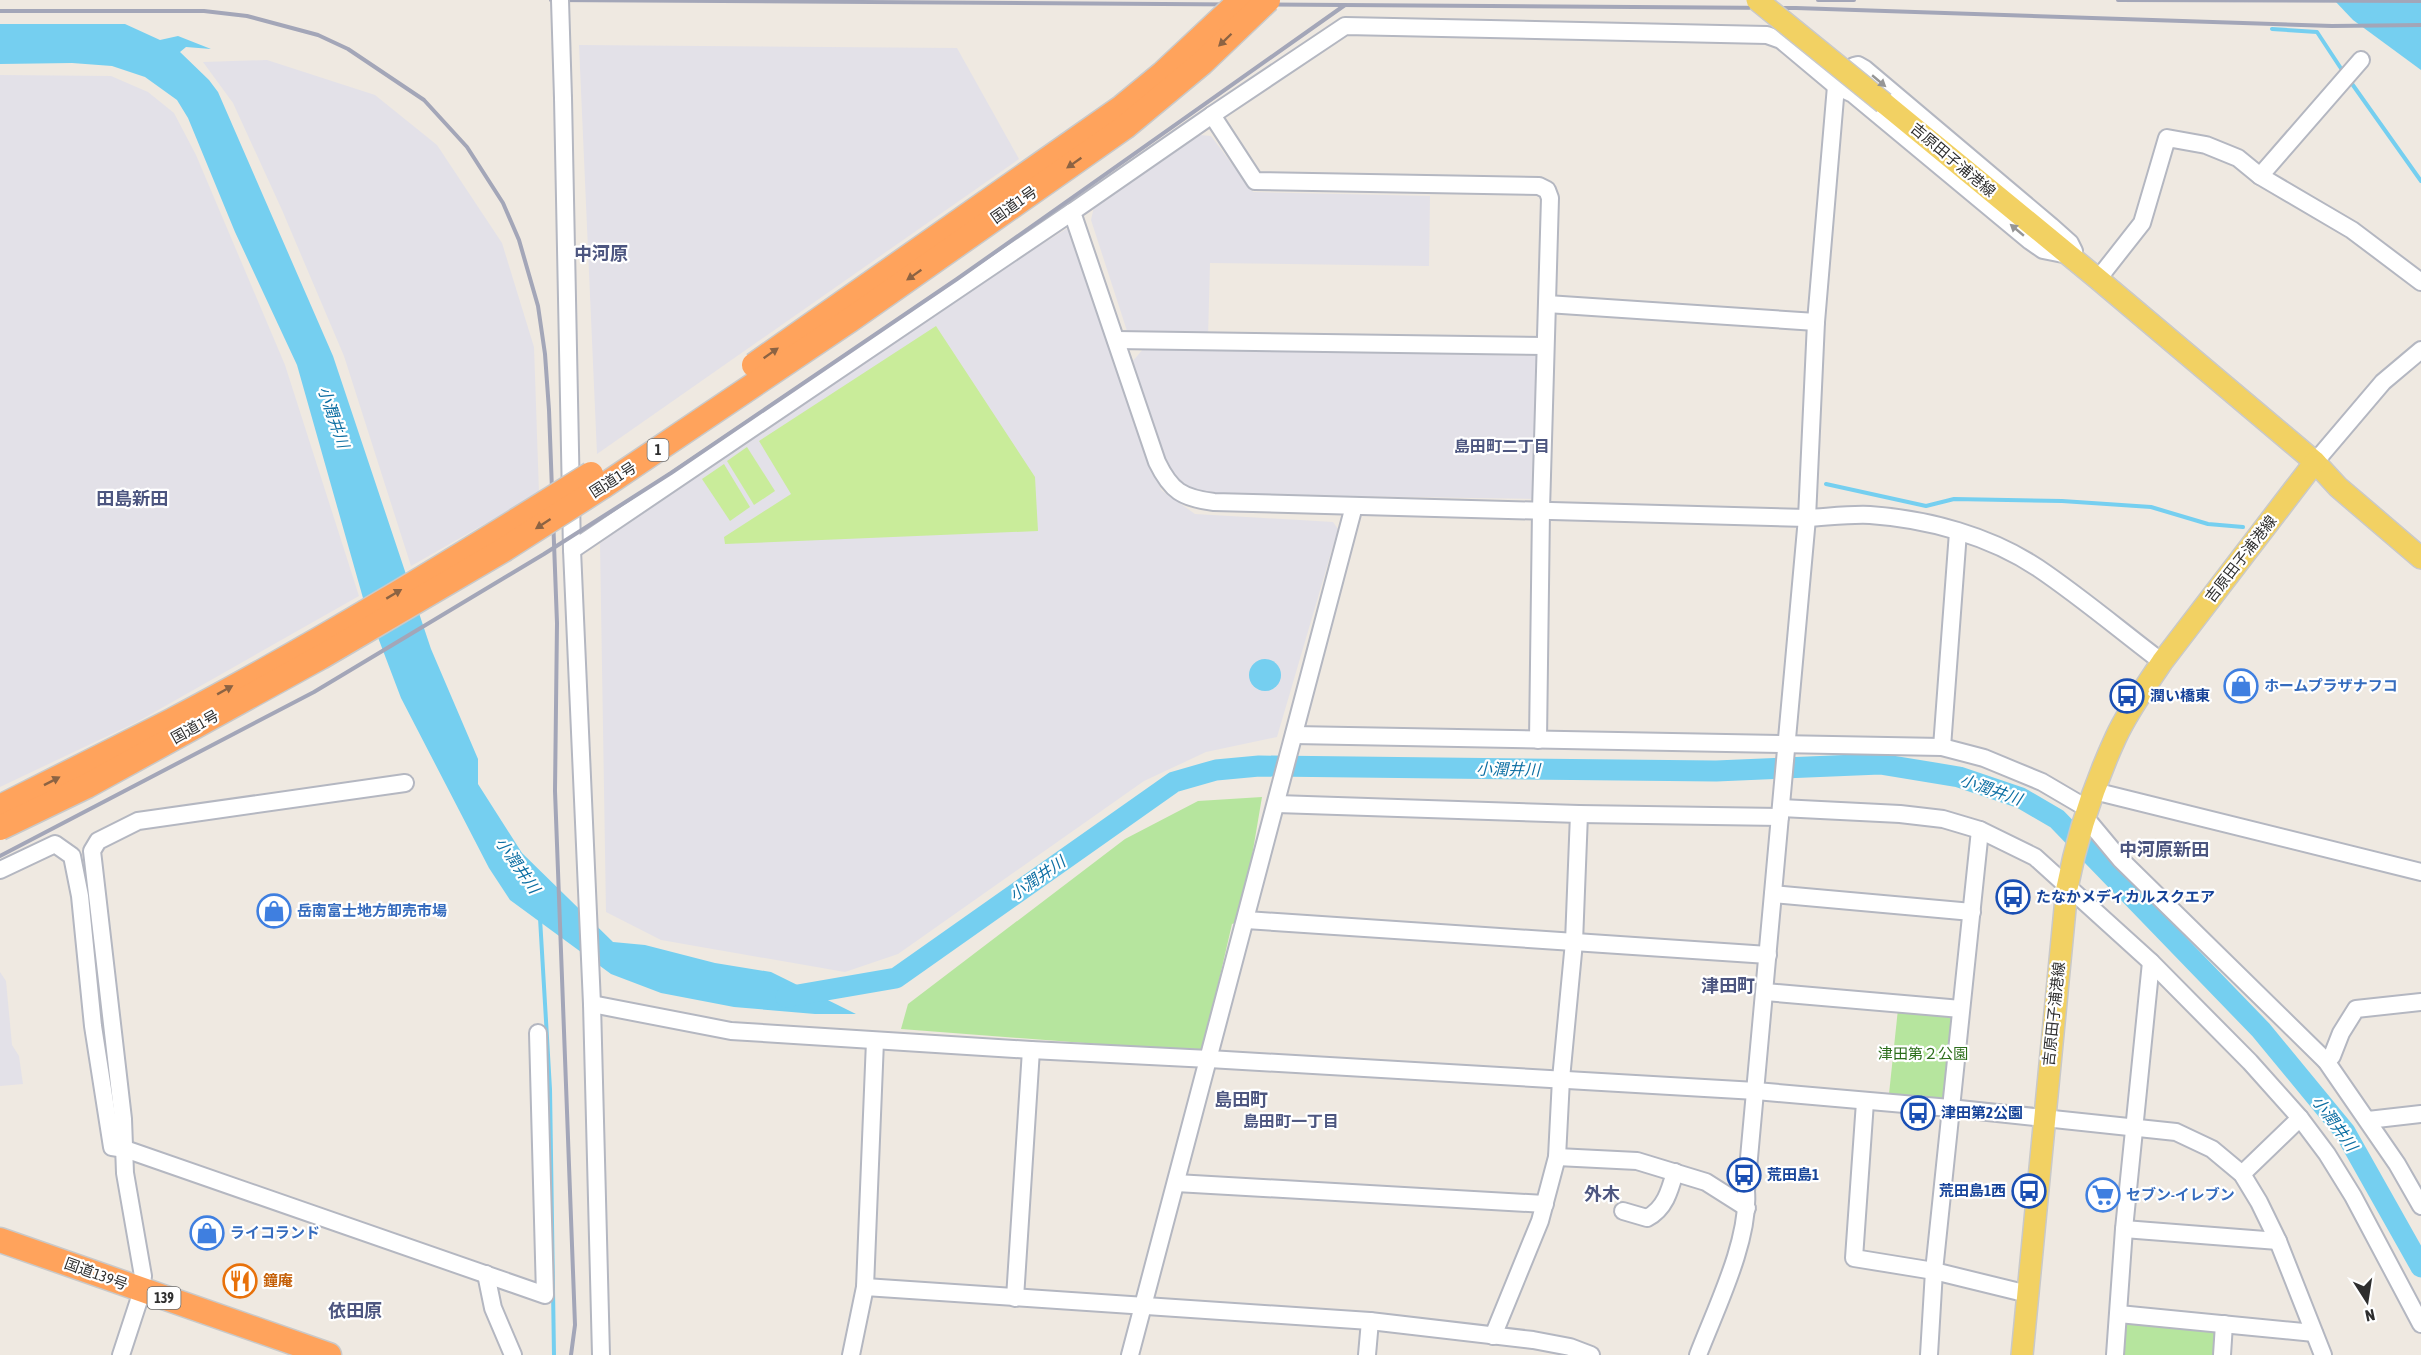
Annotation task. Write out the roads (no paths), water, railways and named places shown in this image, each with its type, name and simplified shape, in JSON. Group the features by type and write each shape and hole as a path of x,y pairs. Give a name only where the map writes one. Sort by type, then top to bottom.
{"highway":[{"name":"国道1号","path":"0,807 172,720 320,637 504,529 591,474 698,404 1122,107 1170,68 1241,0"},
{"name":"国道1号","path":"0,828 97,780 321,657 505,549 602,487 841,326 1125,127 1202,63 1268,0"},
{"name":"国道139号","path":"0,1240 328,1355"}],"main road":[{"name":"吉原田子浦港線","path":"1757,0 2091,274 2315,462 2162,662 2116,735 2087,810 2068,883 2022,1355"},
{"path":"2315,462 2344,479 2421,541"},
{"path":"2315,462 2338,487 2421,558"}],"street":[{"path":"560,0 572,550 592,1004 601,1355"},
{"path":"572,550 1345,26 1767,35 1780,40 1836,86 1853,94 2030,241 2043,250 2068,255"},
{"path":"2260,176 2361,60"},
{"path":"1698,1355 1739,1246 1747,1208 1746,1191 1807,518 1816,322 1836,86 1854,66 1858,65 1865,69 2070,243 2091,274 2142,223 2168,138 2206,145 2238,158 2260,176 2352,230 2421,282"},
{"path":"1212,115 1255,181 1539,186 1547,190 1550,198 1541,510 1538,740"},
{"path":"1072,212 1157,462 1163,475 1176,491 1191,499 1214,502 1807,518 1868,515 1909,519 1958,532 2002,549 2038,568 2162,662"},
{"path":"1547,304 1816,322"},
{"path":"1116,340 1545,346"},
{"path":"2315,462 2383,382 2421,350"},
{"path":"1130,1355 1354,506"},
{"path":"1942,747 1958,532"},
{"path":"1292,741 1538,740 1942,747 1984,758 2043,782 2087,810 2421,872"},
{"path":"121,1355 141,1290 141,1261 125,1173 123,1119 92,851 98,842 138,821 405,783"},
{"path":"1277,800 1579,814 1781,812 1900,814 1943,819 1980,830 2035,857 2068,883 2151,962 2250,1062 2300,1118 2327,1154 2353,1196 2421,1324"},
{"path":"2087,810 2120,858 2326,1061 2368,1120 2421,1206"},
{"path":"1493,1336 1545,1204 1557,1157 1561,1079 1574,942 1579,814"},
{"path":"1929,1355 1934,1271 1980,830"},
{"path":"0,870 55,844 72,856 80,896 93,1026 112,1147 125,1149 545,1295 538,1034"},
{"path":"1773,894 1972,912"},
{"path":"1246,920 1768,956"},
{"path":"2115,1355 2124,1229 2151,962"},
{"path":"1765,992 1961,1009"},
{"path":"2326,1061 2332,1056 2341,1033 2356,1009 2421,1002"},
{"path":"592,1004 731,1031 1756,1091 2044,1117 2176,1132 2212,1149 2242,1174 2278,1241 2323,1355"},
{"path":"851,1355 865,1287 875,1041"},
{"path":"1015,1298 1031,1050"},
{"path":"1865,1102 1854,1258 1934,1271 2028,1294"},
{"path":"2368,1120 2421,1114"},
{"path":"2242,1174 2300,1118"},
{"path":"1557,1157 1637,1161 1706,1182 1747,1208"},
{"path":"1623,1210 1647,1218 1654,1215 1662,1206 1676,1172"},
{"path":"1176,1183 1545,1204"},
{"path":"2124,1229 2278,1241"},
{"path":"486,1274 493,1308 513,1355"},
{"path":"865,1287 1370,1321 1542,1342 1570,1347 1591,1355"},
{"path":"2119,1314 2314,1333"},
{"path":"1367,1355 1370,1321"},
{"path":"2222,1355 2224,1324"}],"water":[{"path":"2334,0 2421,0 2421,70 2353,20"},
{"path":"0,24 125,24 160,40 178,36 211,49 186,47 180,52 218,92 333,356 431,649 478,759 478,784 522,853 613,942 645,945 715,963 771,972 856,1014 815,1014 734,1007 661,993 611,974 510,900 489,868 401,698 363,598 297,365 235,232 188,118 177,100 145,77 112,66 72,63 0,64"},
{"path":"1265,659 1276,664 1281,675 1276,686 1265,691 1254,686 1249,675 1254,664"}],"waterway":[{"path":"2272,29 2317,32 2344,73"},
{"path":"2350,81 2421,181"},
{"path":"1826,484 1926,506 1954,499 2062,501 2151,507 2208,524 2243,527"},
{"name":"小潤井川","path":"786,997 896,978 1174,782 1216,770 1259,766 1716,771 1880,764 1959,777 2021,798 2057,819 2261,1030 2345,1132 2421,1267"},
{"path":"540,918 550,1089 554,1355"}],"railway":[{"path":"551,0 1796,8 2332,26 2421,25"},
{"path":"1818,0 1854,0"},
{"path":"2118,0 2421,1"},
{"path":"0,856 314,692 544,554 671,473 957,279 1345,5"},
{"path":"0,11 204,11 247,16 318,35 348,49 424,100 467,147 503,203 519,240 538,306 545,354 549,410 557,623 555,791 575,1325 571,1355"}],"place":[{"name":"ホームプラザナフコ","path":"2241,686"},
{"name":"潤い橋東","path":"2127,696"},
{"name":"たなかメディカルスクエア","path":"2013,897"},
{"name":"岳南富士地方卸売市場","path":"274,911"},
{"name":"津田第2公園","path":"1918,1113"},
{"name":"荒田島1","path":"1744,1175"},
{"name":"荒田島1西","path":"2029,1191"},
{"name":"セブン-イレブン","path":"2103,1195"},
{"name":"ライコランド","path":"207,1233"},
{"name":"鐘庵","path":"240,1281"}],"district":[{"name":"中河原","path":"601,254"},
{"name":"島田町二丁目","path":"1502,446"},
{"name":"田島新田","path":"132,499"},
{"name":"中河原新田","path":"2164,850"},
{"name":"津田町","path":"1728,986"},
{"name":"島田町","path":"1241,1100"},
{"name":"島田町一丁目","path":"1291,1121"},
{"name":"外木","path":"1602,1194"},
{"name":"依田原","path":"355,1311"}],"park label":[{"name":"津田第２公園","path":"1923,1054"}]}
